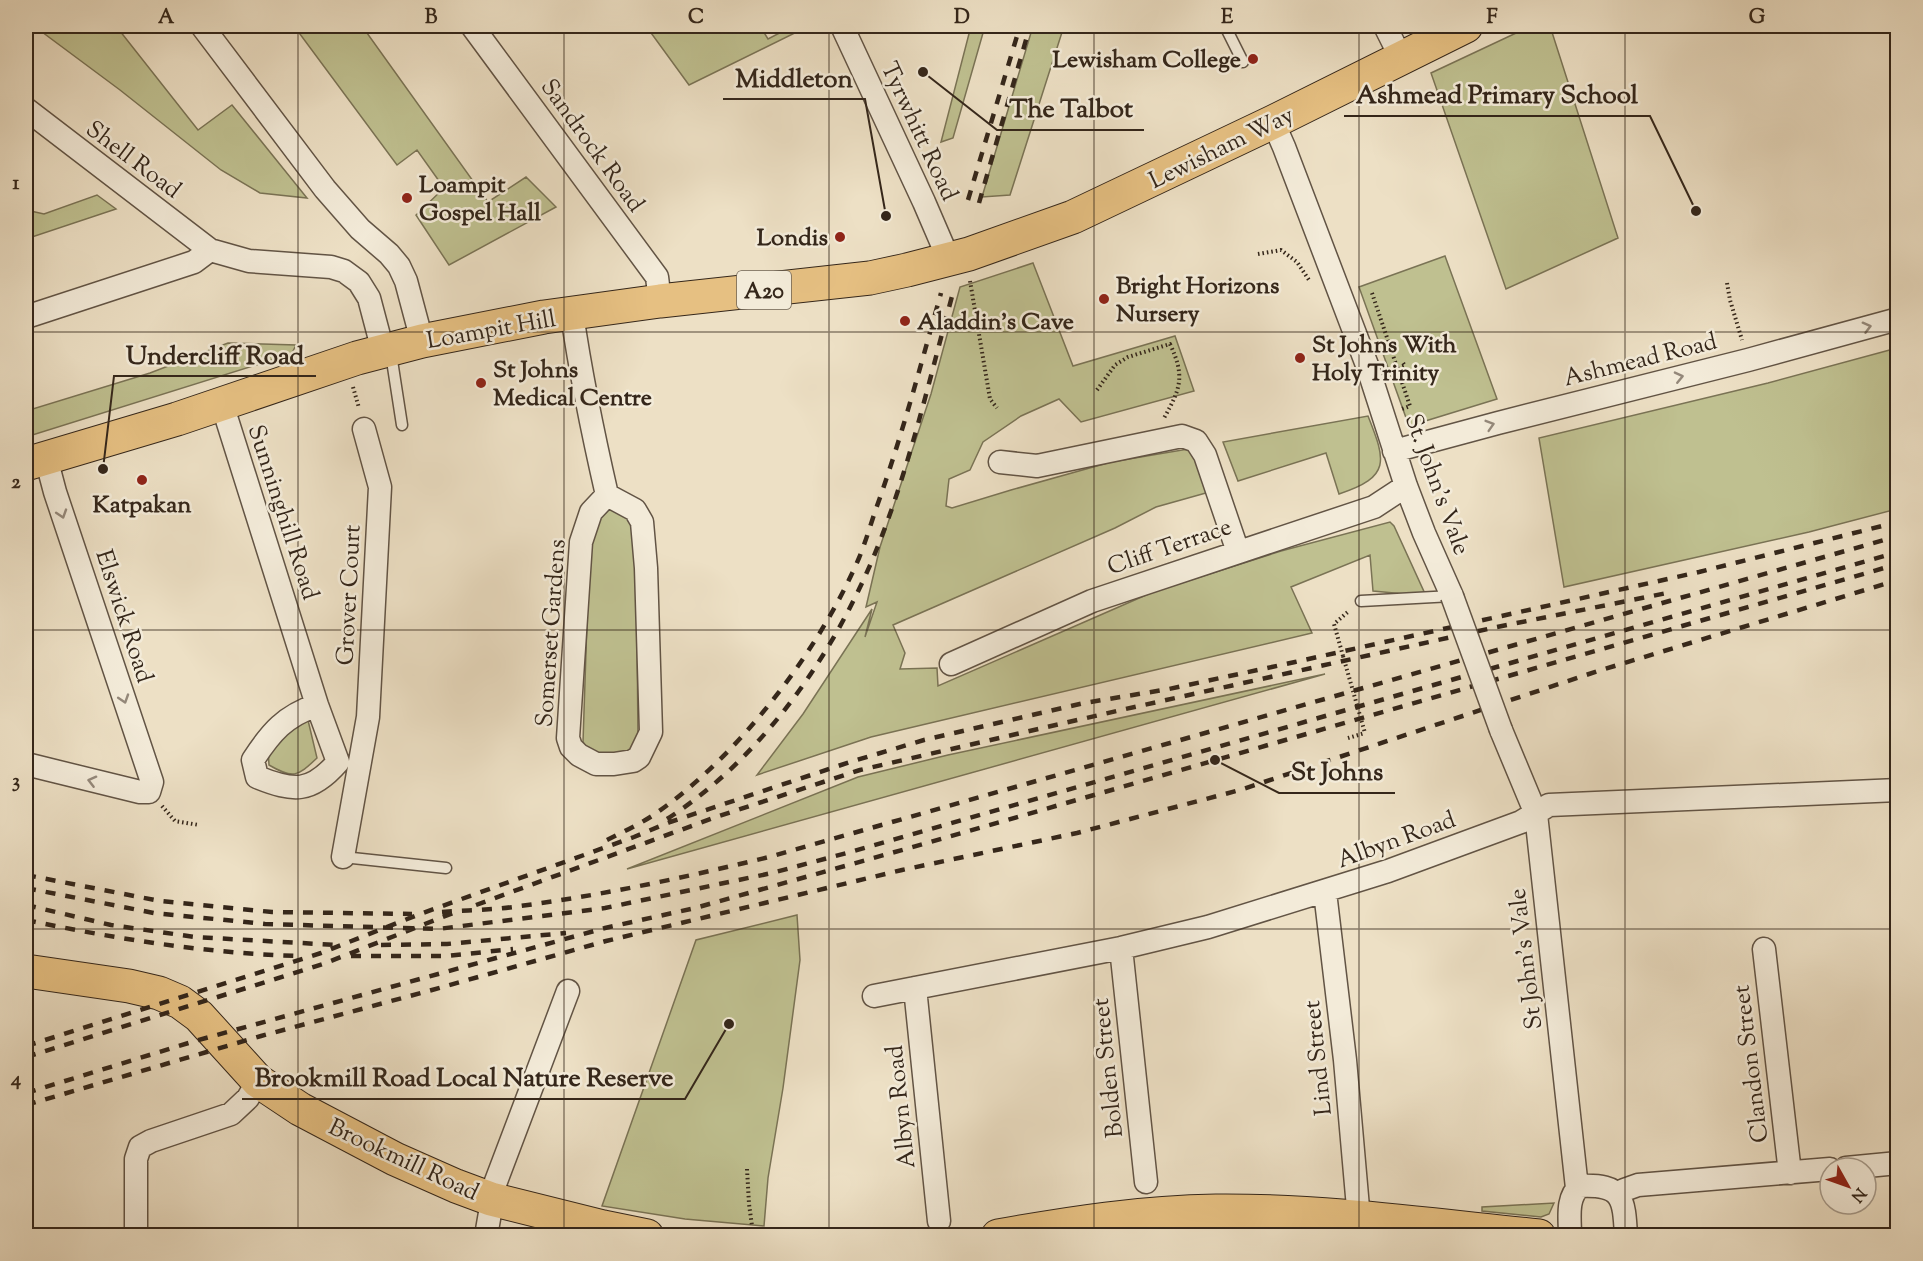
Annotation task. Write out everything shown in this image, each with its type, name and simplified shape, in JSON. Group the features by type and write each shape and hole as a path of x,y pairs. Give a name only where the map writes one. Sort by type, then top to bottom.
{"main road":[{"name":"Lewisham Way","path":"962,265 1073,217 1273,122 1466,26"},
{"name":"Loampit Hill","path":"36,461 177,419 347,361 422,341 508,324 660,301 861,279 907,270 962,265"},
{"name":"Brookmill Road","path":"26,970 159,993 180,1002 199,1016 258,1081 300,1110 395,1159 491,1199 647,1236"},
{"path":"998,1236 1153,1213 1216,1211 1271,1212 1539,1236"}],"street":[{"path":"202,26 325,189 360,229 389,254 399,266 406,281 422,341"},
{"name":"Sandrock Road","path":"472,26 657,277 660,301"},
{"name":"Tyrwhitt Road","path":"842,26 962,265"},
{"path":"1385,26 1401,58"},
{"name":"Shell Road","path":"26,109 210,250"},
{"name":"St. John's Vale","path":"1273,122 1367,364 1406,486 1452,596 1501,730"},
{"path":"26,317 194,262 210,250 249,261 331,267 344,272 359,282 369,298 386,350"},
{"path":"572,314 583,388 607,495"},
{"name":"Ashmead Road","path":"1394,451 1898,319"},
{"name":"Sunninghill Road","path":"222,404 317,705 348,764"},
{"name":"Grover Court","path":"344,857 348,764 368,717 380,487 364,429"},
{"path":"999,462 1037,466 1182,436 1196,441 1205,455 1238,552"},
{"name":"Elswick Road","path":"36,461 55,492 152,782 149,792"},
{"name":"Cliff Terrace","path":"951,664 1092,601 1374,507 1406,486"},
{"name":"Somerset Gardens","path":"607,495 635,510 642,522 646,568 651,732 639,757 633,761 596,764 579,755 571,747 568,738 581,543 591,512 607,495"},
{"path":"317,705 296,712 267,738 253,760 257,777 291,788 309,786 348,764"},
{"name":"St John's Vale","path":"1501,730 1536,814 1577,1188 1572,1195 1570,1208 1570,1236"},
{"path":"26,764 140,792 149,792"},
{"name":"Albyn Road","path":"874,996 1121,948 1208,927 1325,892 1521,822 1549,804 1898,790"},
{"name":"Lind Street","path":"1325,892 1346,1072 1359,1219"},
{"name":"Bolden Street","path":"1121,948 1146,1182"},
{"name":"Clandon Street","path":"1764,949 1790,1173"},
{"name":"Albyn Road","path":"915,987 939,1221"},
{"path":"486,1236 495,1184 568,992"},
{"path":"138,1236 136,1159 140,1147 151,1141 231,1114 248,1098 258,1081"},
{"path":"1878,1165 1898,1163"},
{"path":"1618,1195 1638,1185 1818,1170"},
{"path":"1577,1188 1599,1185 1611,1188 1624,1205 1626,1236"}],"lane":[{"path":"1225,26 1243,62"},
{"path":"386,350 402,425"},
{"path":"1361,601 1452,596"},
{"path":"344,857 446,868"}],"path":[{"path":"1569,26 1570,29 1583,26"},
{"path":"1258,254 1281,250 1297,262 1312,286"},
{"path":"962,265 990,399 997,408"},
{"path":"1727,283 1744,344"},
{"path":"1364,296 1375,292 1410,406"},
{"path":"1098,390 1115,365 1128,357 1170,344 1176,357 1180,377 1173,401 1162,421"},
{"path":"1384,375 1405,366 1403,363"},
{"path":"1334,624 1365,733 1348,738"},
{"path":"149,792 175,821 199,825"},
{"path":"747,1168 751,1236"}],"green space":[{"path":"34,26 116,26 198,130 232,105 307,198 260,193 221,170"},
{"path":"294,26 362,26 488,202 526,177 556,207 449,265 416,215 444,188 417,150 397,165"},
{"path":"646,26 760,26 768,39 793,26 799,26 801,30 689,85"},
{"path":"971,26 985,26 953,138 941,142"},
{"path":"1033,26 1064,26 1010,195 982,197"},
{"path":"1531,26 1550,26 1618,238 1506,289 1431,73"},
{"path":"97,195 116,209 26,239 26,210 44,214"},
{"path":"1445,256 1497,399 1409,426 1359,287"},
{"path":"1033,263 1073,366 1175,336 1194,391 1081,422 1059,399 1021,416 983,442 970,470 949,479 946,506 952,508 1111,462 1194,448 1213,491 1156,507 1115,528 893,625 905,653 900,669 937,668 938,686 1153,592 1281,551 1390,522 1394,526 1426,596 1373,591 1370,555 1291,587 1312,633 871,737 757,775 803,714 872,609 865,637 877,602 866,607 880,547 931,394 960,287"},
{"path":"228,343 296,345 292,353 272,360 26,437 26,411 150,373"},
{"path":"1897,348 1897,509 1809,532 1564,587 1539,438 1768,383"},
{"path":"1368,416 1378,445 1380,466 1376,474 1368,481 1339,494 1326,453 1238,481 1223,442"},
{"path":"615,508 625,512 636,533 638,739 632,750 621,757 589,752 583,742 590,531 603,510"},
{"path":"1325,674 627,869 858,777 948,755"},
{"path":"307,716 317,758 294,774 269,765 268,749"},
{"path":"797,915 800,960 768,1178 764,1226 685,1219 602,1206 696,940"},
{"path":"1554,1203 1549,1214 1541,1217 1482,1211 1482,1207"}],"railway":[{"path":"968,200 1020,26"},
{"path":"979,203 1030,26"},
{"path":"667,819 732,768 761,738 812,672 834,637 871,563 896,496 954,289"},
{"path":"607,840 655,814 717,763 774,699 822,629 864,545 903,427 941,293"},
{"path":"26,1046 321,953 670,822 924,740 1084,703 1169,689 1295,662 1699,572 1898,522"},
{"path":"442,912 511,907 583,897 769,857 1898,536"},
{"path":"26,888 154,913 265,924 438,929 605,908 772,873 854,851 1898,552"},
{"path":"26,1093 195,1041 605,928 695,908 927,843 1898,564"},
{"path":"26,1105 261,1036 606,941 902,870 1077,833 1240,790 1598,671 1898,580"},
{"path":"476,905 716,817 860,770 1497,627 1672,592"},
{"path":"26,875 160,901 272,912 412,914"},
{"path":"26,905 111,925 195,937 336,945"},
{"path":"26,1057 323,964 453,913"},
{"path":"26,920 198,949 303,956"},
{"path":"381,945 447,944 566,933"},
{"path":"351,956 447,956 513,949"}],"place":[{"name":"Lewisham College","path":"1253,59"},
{"name":"The Talbot","path":"923,72"},
{"name":"Loampit Gospel Hall","path":"407,198"},
{"name":"Ashmead Primary School","path":"1696,211"},
{"name":"Middleton","path":"886,216"},
{"name":"Londis","path":"840,237"},
{"name":"Bright Horizons Nursery","path":"1104,299"},
{"name":"Aladdin's Cave","path":"905,321"},
{"name":"St Johns With Holy Trinity","path":"1300,358"},
{"name":"St Johns Medical Centre","path":"481,383"},
{"name":"Undercliff Road","path":"103,469"},
{"name":"Katpakan","path":"142,480"},
{"name":"St Johns","path":"1215,760"},
{"name":"Brookmill Road Local Nature Reserve","path":"729,1024"}]}
